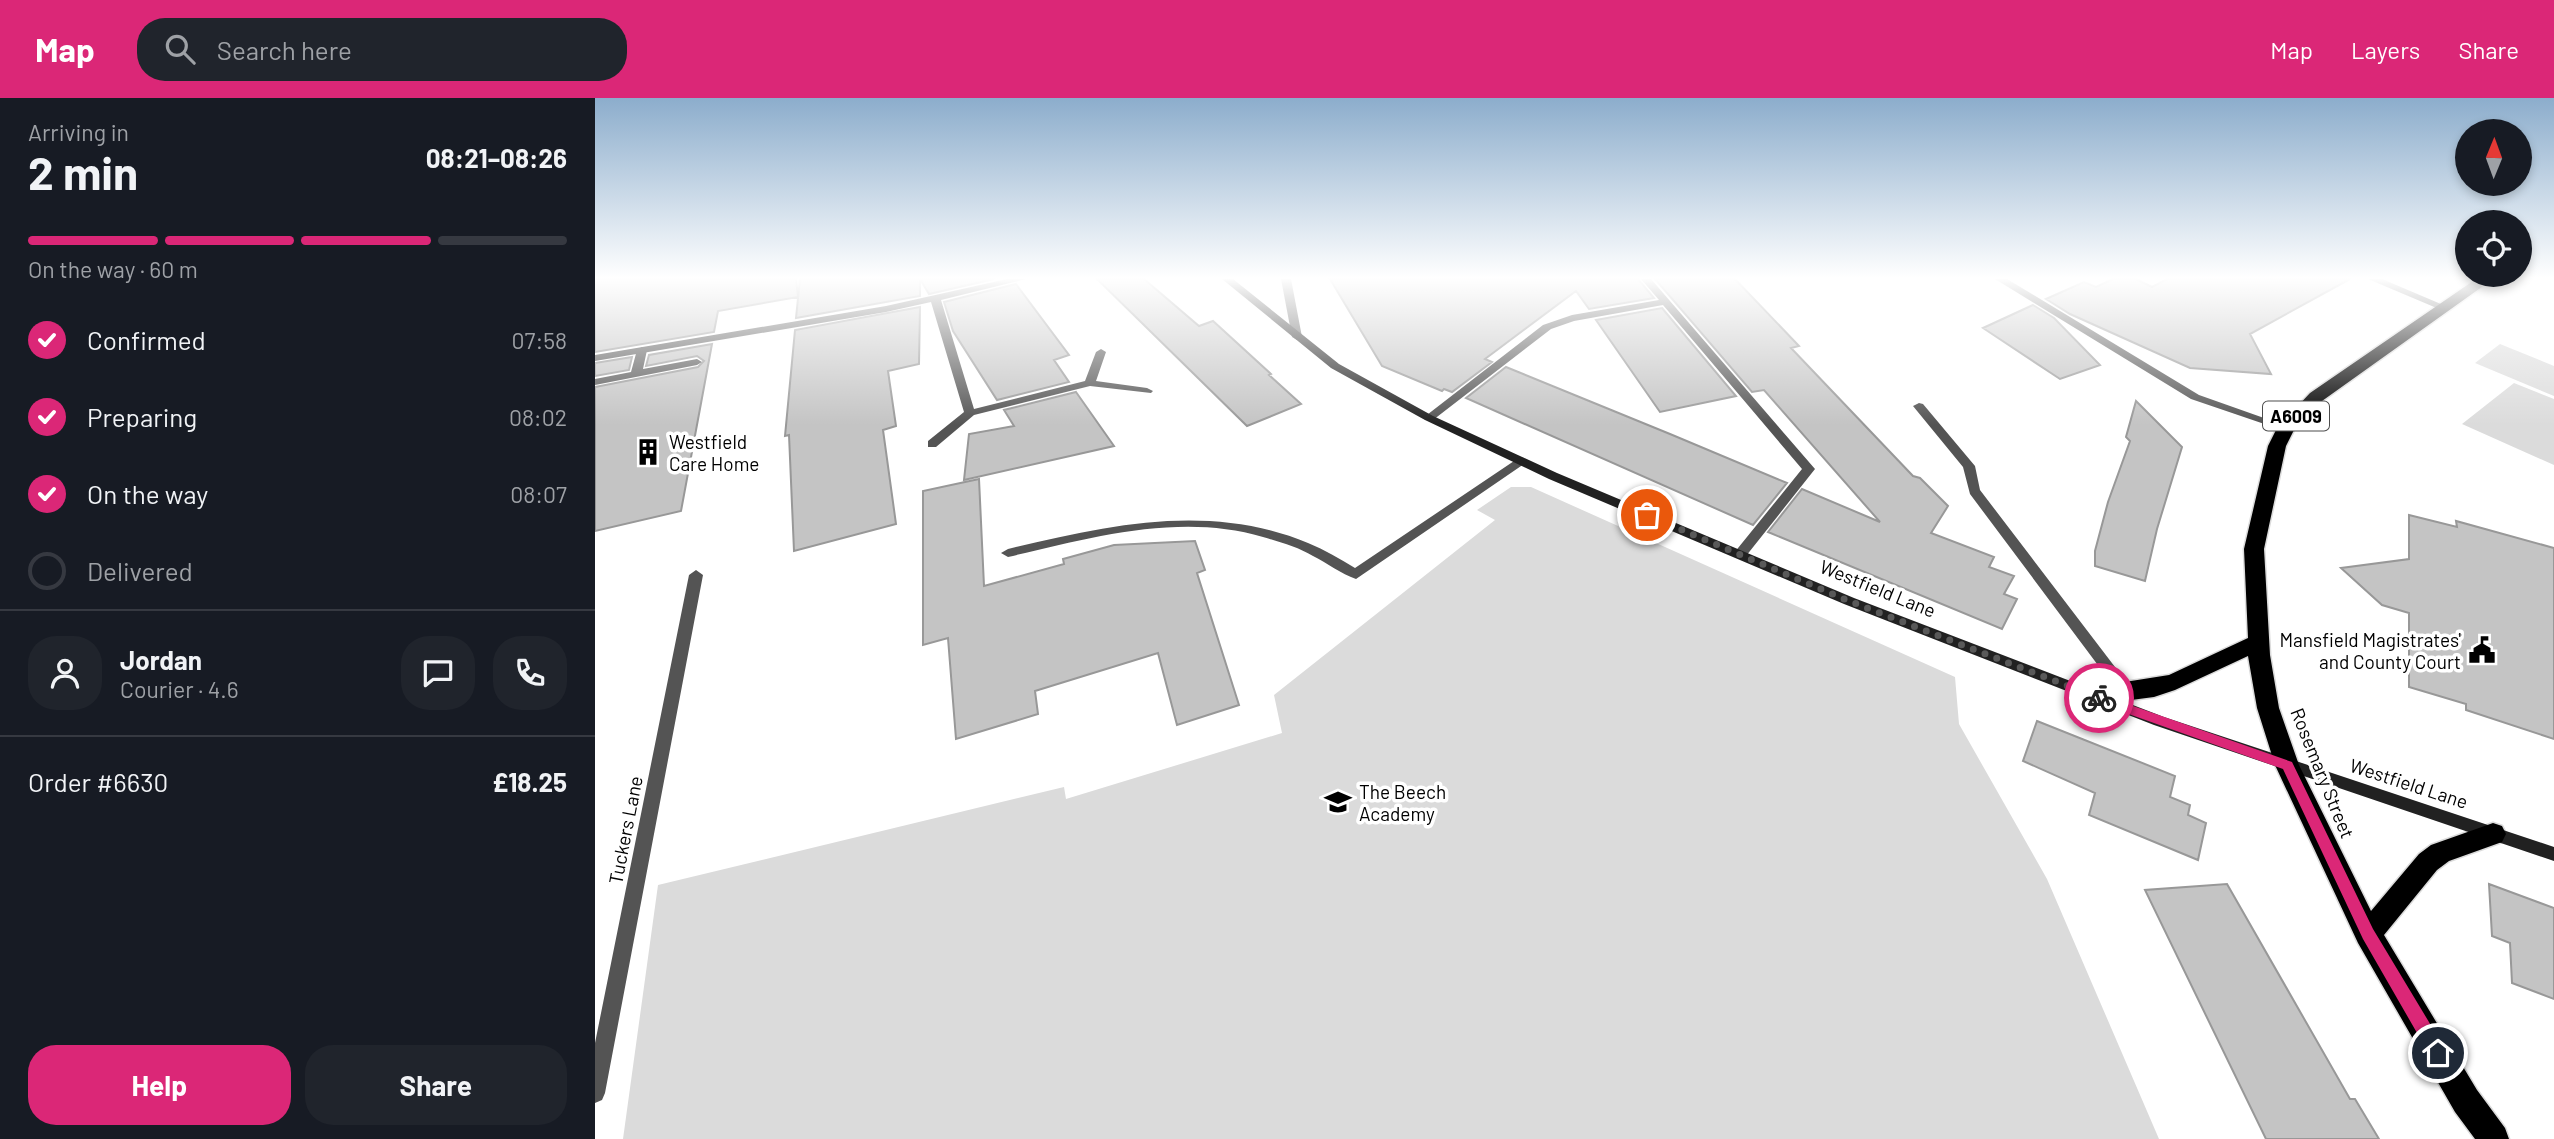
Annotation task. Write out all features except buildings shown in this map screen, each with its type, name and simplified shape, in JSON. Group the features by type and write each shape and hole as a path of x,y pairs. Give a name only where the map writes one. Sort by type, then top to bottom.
{"highway":[{"name":"Rosemary Street","path":"2414,328 2316,397 2286,428 2277,446 2254,549 2259,655 2268,708 2287,765 2368,934 2466,1101 2494,1139"},
{"path":"2092,696 2175,682 2259,642"},
{"path":"2368,934 2428,862 2440,853 2493,834"}],"street":[{"path":"595,358 775,328"},
{"path":"944,328 970,413"},
{"name":"Westfield Lane","path":"1286,328 1335,366 1429,418 1520,461 1849,601 2092,696 2287,765 2554,854"},
{"path":"1295,328 1297,337"},
{"path":"1429,418 1546,328"},
{"path":"1687,328 1809,469 1741,554"},
{"path":"2080,328 2195,397 2286,428"},
{"path":"636,374 642,350"},
{"path":"1090,383 1101,352"},
{"path":"595,382 697,362"},
{"path":"932,444 970,413 1090,383 1147,391"},
{"path":"1919,405 1969,466 1974,491 2126,692"},
{"path":"1008,553 1121,526 1175,521 1224,524 1300,544 1356,574 1520,461"},
{"name":"Tuckers Lane","path":"595,1093 696,575"}],"shaded area":[{"path":"2500,344 2554,366 2554,396 2475,363"},
{"path":"2514,383 2554,399 2554,465 2462,424"},
{"name":"The Beech Academy","path":"1511,487 1531,487 1955,677 1959,724 2047,879 2159,1139 623,1139 658,885 1064,787 1066,799 1282,733 1274,695 1495,520 1477,510"}],"way so far":[{"path":"1647,515 1849,601 2099,698"}],"place":[{"name":"Westfield Care Home","path":"648,452"},
{"name":"Mansfield Magistrates' and County Court","path":"2482,650"},
{"name":"The Beech Academy","path":"1338,802"}],"route":[{"path":"2099,698 2182,730 2287,765 2368,934 2438,1053"}]}
